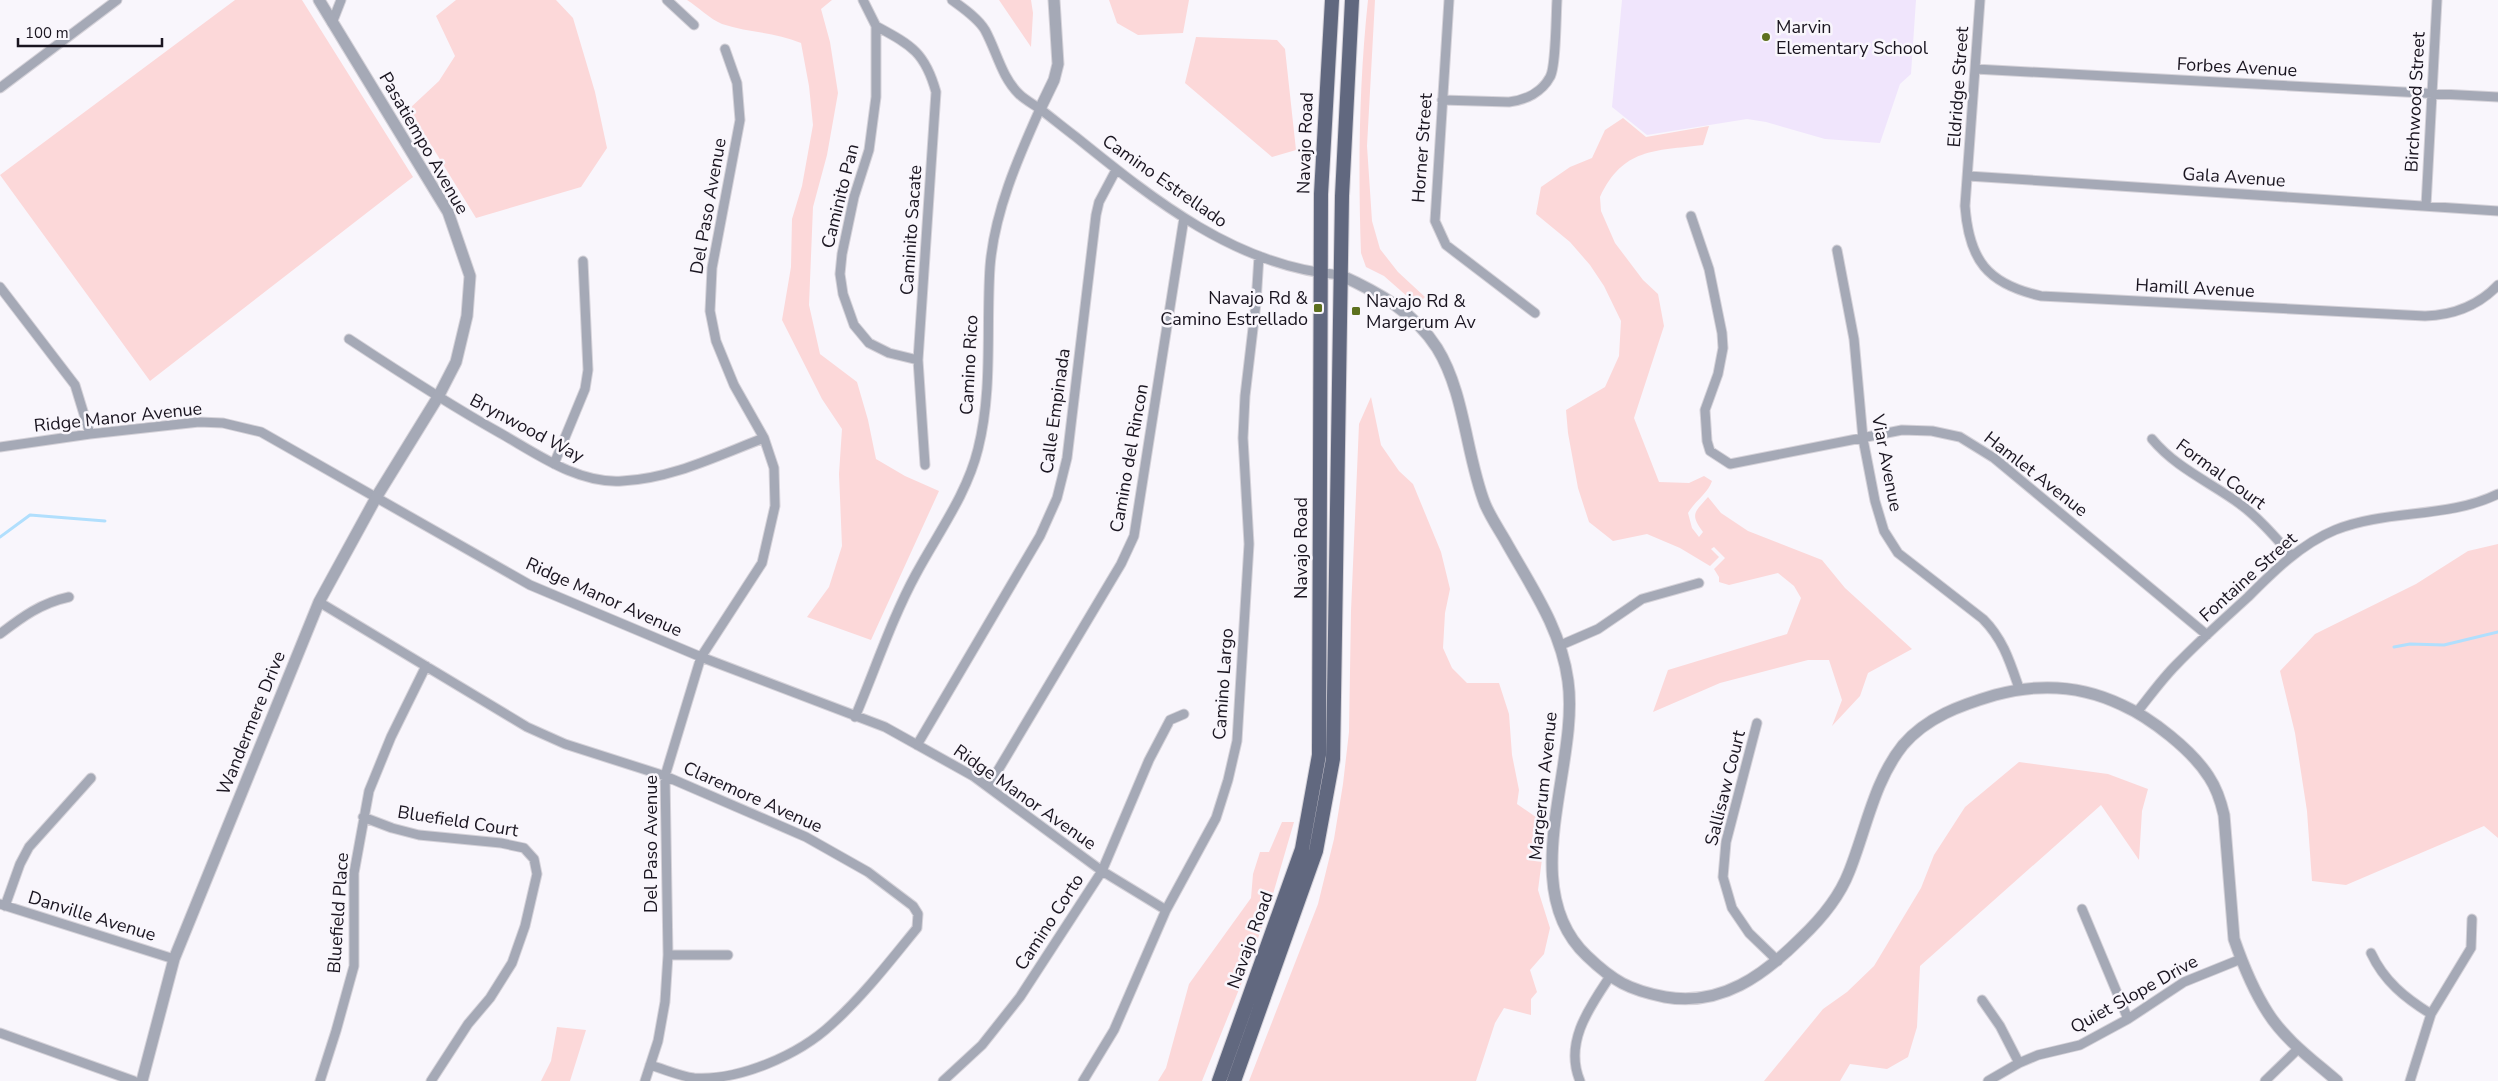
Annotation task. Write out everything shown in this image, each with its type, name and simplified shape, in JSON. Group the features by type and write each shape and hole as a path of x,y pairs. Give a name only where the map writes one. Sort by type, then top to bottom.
{"main road":[{"name":"Navajo Road","path":"1219,1081 1302,849 1318,755 1320,274 1324,140 1332,0"},
{"name":"Navajo Road","path":"1234,1081 1316,852 1333,759 1340,276 1344,139 1352,0"},
{"path":"1324,140 1344,139"}],"street":[{"path":"0,88 117,0"},
{"name":"Pasatiempo Avenue","path":"319,0 448,212 470,276 467,316 456,362 438,397"},
{"path":"332,23 341,0"},
{"path":"667,0 694,25"},
{"name":"Caminito Pan","path":"863,0 876,26 876,98 870,150 854,197 842,254 840,274 842,294 854,325 870,343 889,353 918,360"},
{"name":"Camino Estrellado","path":"952,0 968,12 985,29 1002,71 1019,94 1116,170 1184,218 1219,239 1259,256 1320,274 1340,276"},
{"name":"Camino Rico","path":"855,716 915,576 960,495 978,452 985,409 990,265 1002,210 1022,150 1054,80 1058,64 1054,0"},
{"name":"Horner Street","path":"1449,0 1435,221 1446,244 1535,313"},
{"path":"1442,100 1509,102 1520,101 1538,92 1551,76 1557,0"},
{"name":"Eldridge Street","path":"1968,176 1980,0"},
{"name":"Birchwood Street","path":"2426,206 2438,0"},
{"name":"Caminito Sacate","path":"876,26 909,44 930,72 936,92 918,360 925,465"},
{"name":"Del Paso Avenue","path":"645,1081 658,1040 665,1002 668,955 665,776 701,657 762,563 775,506 774,468 764,438 734,385 716,341 710,311 712,268 740,120 737,83 725,48"},
{"name":"Forbes Avenue","path":"1975,69 2498,98"},
{"name":"Calle Empinada","path":"917,745 1040,536 1058,498 1067,458 1096,215 1099,202 1116,170"},
{"name":"Gala Avenue","path":"1968,176 2498,210"},
{"name":"Hamill Avenue","path":"1968,176 1965,206 1967,233 1978,258 1989,272 2006,285 2018,291 2041,296 2425,316 2444,315 2464,310 2498,285"},
{"name":"Hamlet Avenue","path":"1691,216 1708,269 1722,333 1723,348 1718,374 1705,410 1710,451 1730,464 1902,430 1932,431 1960,437 1994,458 2207,635"},
{"name":"Camino del Rincon","path":"988,788 1121,564 1134,536 1184,218"},
{"name":"Viar Avenue","path":"1837,250 1854,339 1863,438 1875,501 1884,531 1898,552 1983,619 1995,632 2008,656 2019,688"},
{"name":"Camino Largo","path":"1084,1081 1114,1030 1166,910 1216,818 1228,780 1237,741 1249,544 1244,438 1245,396 1256,303 1259,256"},
{"path":"554,464 585,389 588,370 583,261"},
{"name":"Margerum Avenue","path":"1340,276 1373,290 1404,310 1437,348 1452,382 1485,506 1551,621 1561,645 1568,684 1568,710 1551,858 1553,886 1564,926 1578,948 1609,978 1633,989 1669,998 1695,998 1736,988 1778,961 1818,921 1839,893 1848,874 1882,780 1906,741 1936,717 1964,704 2019,688 2048,686 2078,689 2106,697 2136,712 2188,752 2209,776 2220,798 2224,815 2234,939 2241,958 2269,1015 2299,1048 2337,1081"},
{"path":"0,287 75,385 90,434"},
{"name":"Brynwood Way","path":"349,339 438,397 554,464 584,476 621,482 643,479 670,472 764,438"},
{"name":"Wandermere Drive","path":"142,1081 174,959 319,602 377,496 438,397"},
{"name":"Ridge Manor Avenue","path":"0,447 90,434 199,422 223,423 261,432 377,496 530,585 701,657 885,727 973,776 1102,871 1166,910"},
{"name":"Formal Court","path":"2152,439 2165,455 2239,504 2258,519 2292,556"},
{"name":"Fontaine Street","path":"2136,712 2174,666 2292,556 2310,543 2359,523 2459,509 2498,494"},
{"path":"1561,645 1598,629 1642,599 1699,583"},
{"path":"0,634 31,610 50,601 69,597"},
{"name":"Claremore Avenue","path":"319,602 527,727 565,744 665,776 806,837 868,872 913,906 919,920 917,928 848,1009 830,1026 790,1053 755,1069 717,1078 691,1078 650,1065"},
{"name":"Bluefield Place","path":"320,1081 354,966 354,873 369,791 391,737 426,666"},
{"name":"Camino Corto","path":"943,1081 982,1045 1020,997 1102,871 1150,760 1170,720 1184,714"},
{"name":"Sallisaw Court","path":"1757,723 1726,842 1723,877 1732,908 1749,933 1778,961"},
{"path":"2,905 29,847 91,778"},
{"name":"Bluefield Court","path":"363,817 392,828 419,835 501,843 524,848 534,859 537,874 525,926 512,963 490,998 468,1024 431,1081"},
{"name":"Danville Avenue","path":"2,905 174,959"},
{"path":"2082,909 2128,1019"},
{"path":"2410,1081 2431,1014 2471,948 2472,919"},
{"path":"2371,953 2379,971 2405,998 2431,1014"},
{"path":"668,955 728,955"},
{"name":"Quiet Slope Drive","path":"1988,1081 2019,1063 2038,1055 2080,1045 2128,1019 2184,982 2241,958"},
{"path":"1580,1081 1575,1069 1578,1029 1587,1011 1609,978"},
{"path":"1982,1000 2000,1026 2019,1063"},
{"path":"0,1033 134,1081"},
{"path":"2265,1081 2299,1048"}],"shaded area":[{"path":"235,0 302,0 413,177 150,381 0,175"},
{"path":"456,0 556,0 573,18 595,92 607,148 581,187 476,218 409,109 439,81 455,56 436,16"},
{"path":"687,0 832,0 821,9 830,42 838,93 827,155 813,207 809,305 820,354 857,382 868,420 876,459 905,476 939,491 871,640 807,617 829,587 842,546 839,474 842,429 822,399 782,320 791,267 792,219 802,186 813,125 809,86 801,43 791,39 722,24"},
{"path":"999,0 1031,0 1033,13 1031,47"},
{"path":"1109,0 1189,0 1183,33 1138,35 1117,23"},
{"path":"1368,0 1375,0 1367,146 1372,221 1380,249 1398,272 1425,297 1417,305 1384,276 1366,267 1361,253 1360,126"},
{"name":"Marvin Elementary School","path":"1622,0 1916,0 1911,74 1900,84 1880,143 1825,139 1766,122 1747,119 1647,135 1612,107"},
{"path":"1196,37 1277,40 1285,49 1296,150 1272,157 1185,83"},
{"path":"1623,118 1646,137 1709,126 1703,145 1655,151 1630,161 1619,169 1609,181 1600,197 1601,211 1615,243 1643,280 1658,294 1664,326 1634,418 1659,482 1689,483 1704,476 1712,481 1708,489 1688,513 1692,528 1699,537 1703,532 1696,521 1695,514 1708,497 1721,513 1748,531 1822,560 1845,588 1912,649 1868,673 1860,696 1832,726 1842,700 1829,660 1808,660 1720,683 1653,712 1668,670 1787,634 1801,598 1794,586 1778,573 1729,585 1719,582 1719,577 1714,569 1725,558 1714,547 1711,549 1719,557 1710,566 1680,548 1647,534 1613,541 1589,522 1578,488 1568,433 1566,410 1605,387 1619,356 1621,321 1604,286 1590,265 1570,242 1536,214 1541,187 1570,167 1592,158 1605,130"},
{"path":"1371,397 1381,445 1399,471 1413,484 1441,552 1450,589 1445,613 1443,648 1452,668 1467,683 1499,683 1509,714 1512,755 1519,790 1517,804 1543,822 1542,859 1538,890 1550,928 1544,954 1530,970 1537,992 1531,999 1531,1015 1504,1008 1495,1023 1476,1081 1249,1081 1318,904 1334,839 1349,732 1351,611 1359,424"},
{"path":"2498,544 2498,838 2484,826 2346,885 2312,881 2307,811 2295,733 2280,671 2315,634 2416,584 2468,551"},
{"path":"2019,762 2108,774 2148,789 2142,811 2139,860 2101,805 1920,966 1917,1027 1908,1057 1887,1069 1850,1064 1840,1081 1764,1081 1823,1009 1847,992 1874,966 1921,888 1934,855 1965,807"},
{"path":"1282,822 1294,822 1273,894 1250,962 1202,1081 1158,1081 1166,1068 1189,984 1251,898 1253,874 1260,852 1269,852"},
{"path":"557,1027 586,1030 570,1081 541,1081 551,1061"}],"waterway":[{"path":"0,537 30,515 105,521"},
{"path":"2394,647 2410,644 2444,645 2498,632"}],"place":[{"name":"Marvin Elementary School","path":"1766,37"},
{"name":"Navajo Rd & Camino Estrellado","path":"1318,308"},
{"name":"Navajo Rd & Margerum Av","path":"1356,311"}]}
